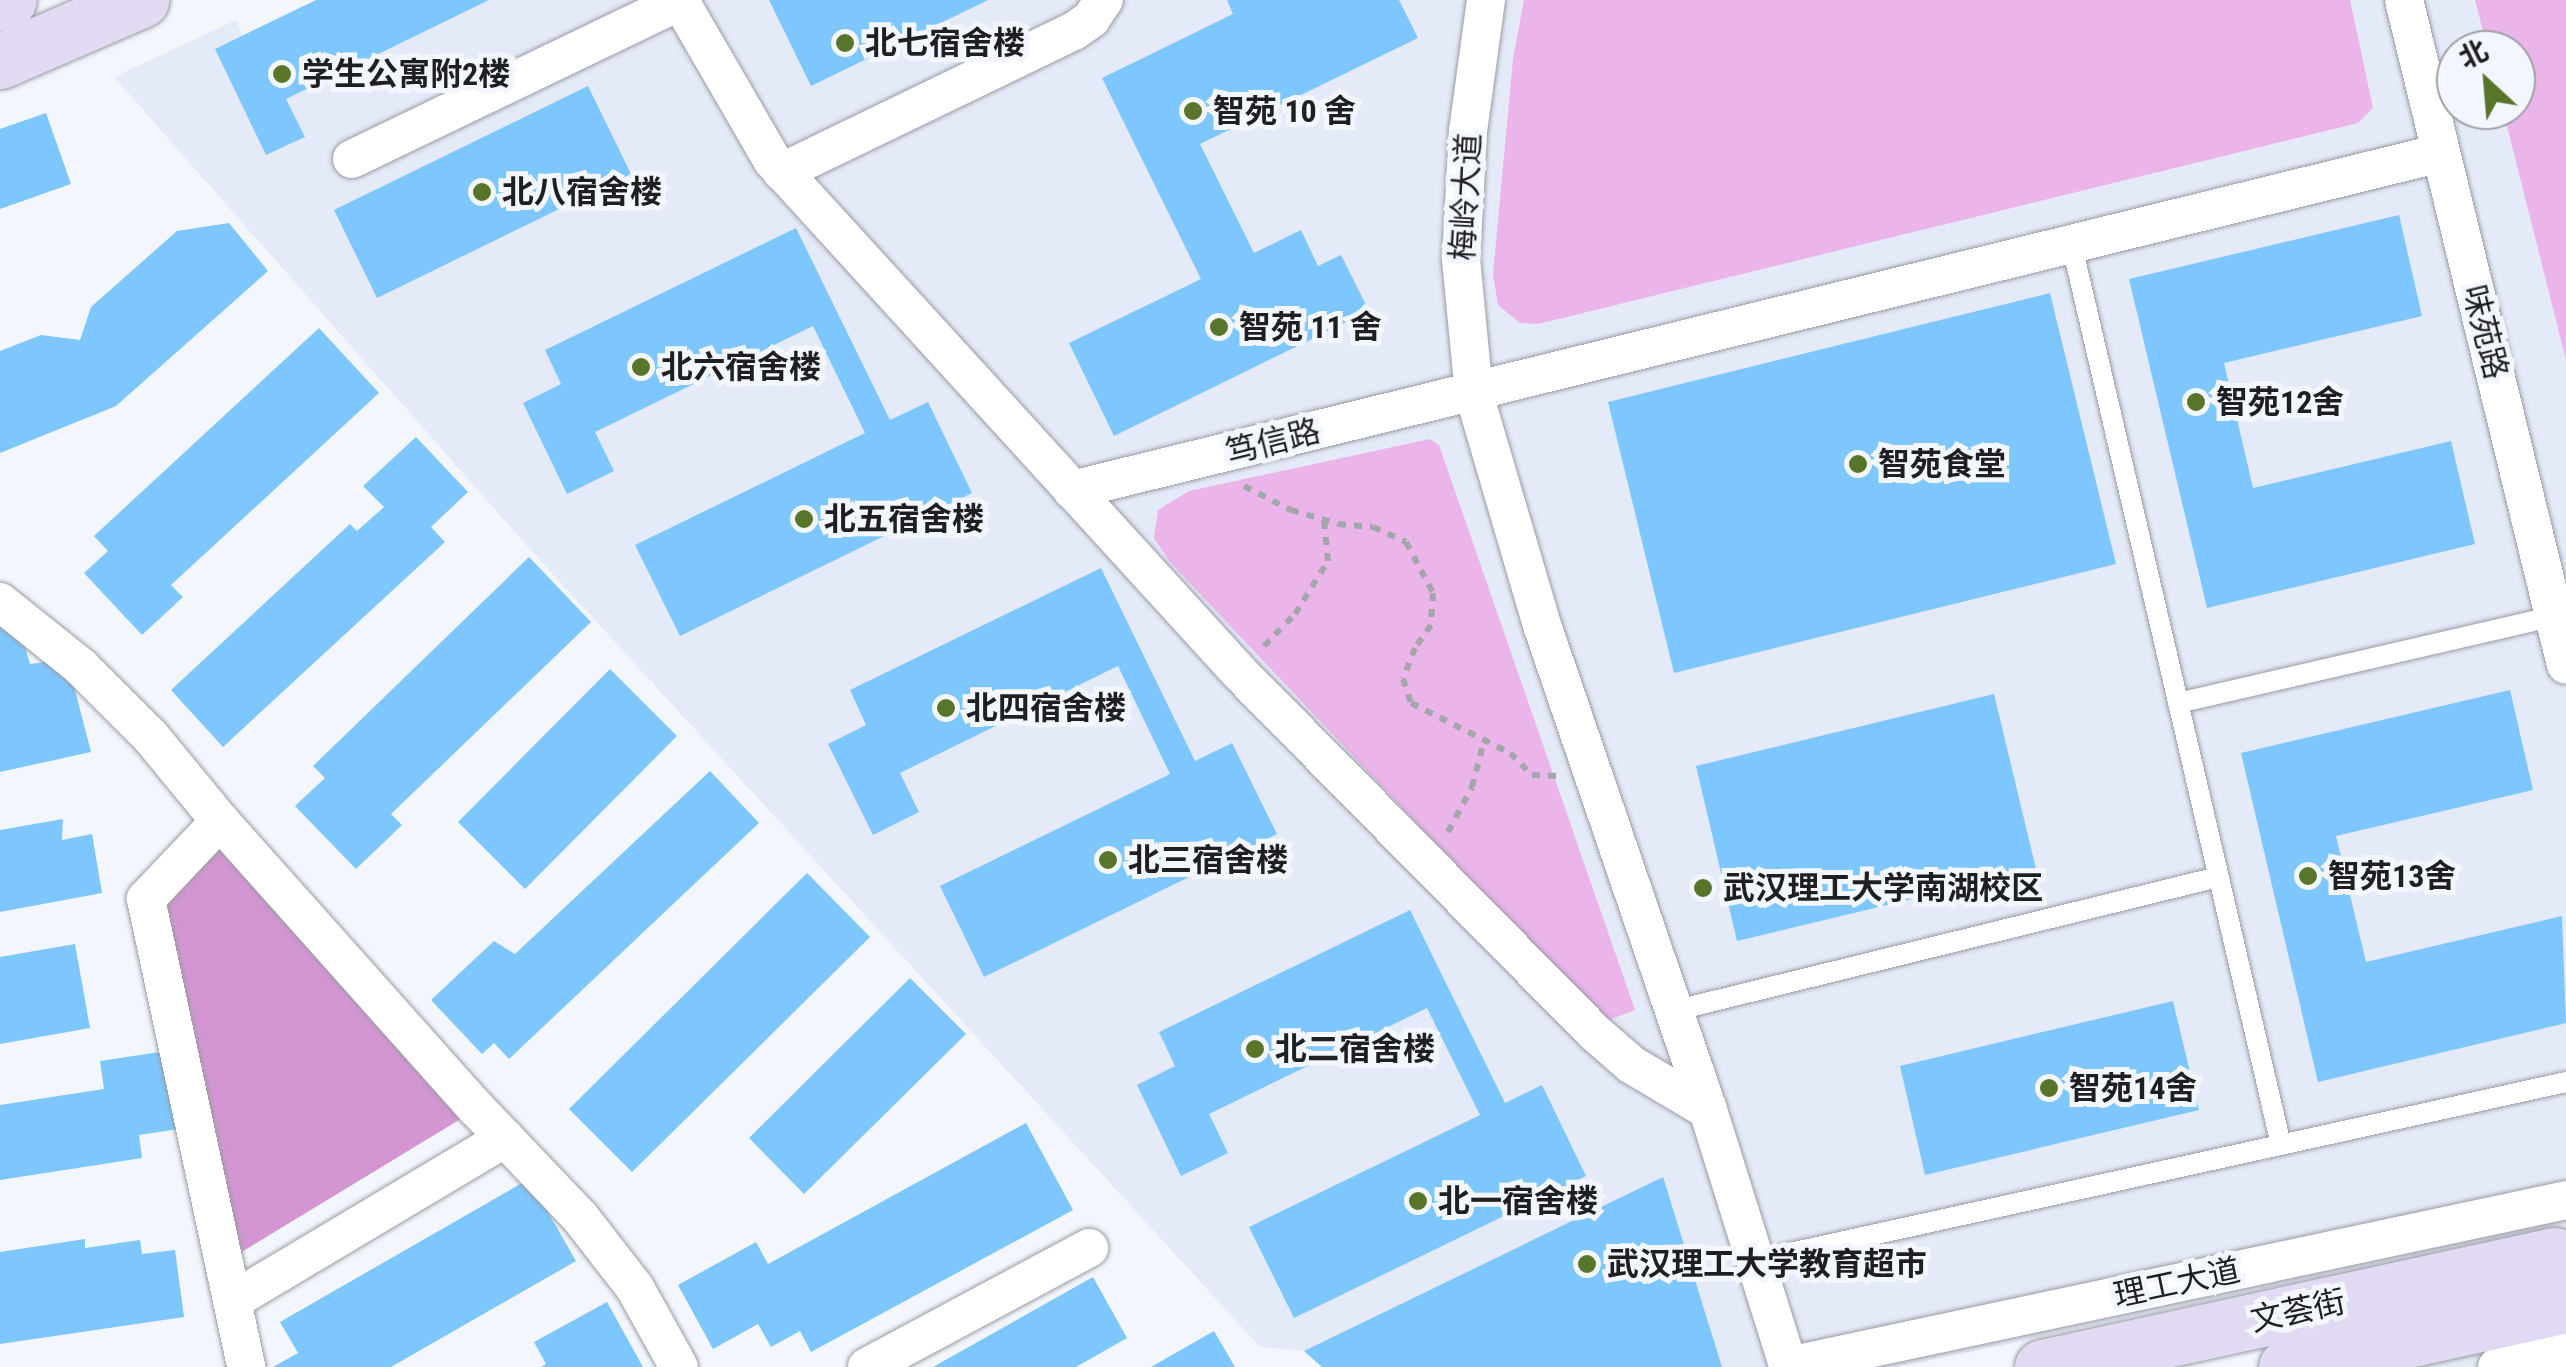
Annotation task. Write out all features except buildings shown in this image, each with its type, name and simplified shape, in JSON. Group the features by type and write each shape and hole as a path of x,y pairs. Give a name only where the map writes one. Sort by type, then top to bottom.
{"main road":[{"path":"0,4 9,0"},
{"path":"0,61 141,0"},
{"name":"文荟街","path":"2042,1367 2560,1280"},
{"name":"文荟街","path":"2286,1367 2560,1280"}],"street":[{"path":"782,172 1074,31 1091,19 1104,0"},
{"name":"梅岭大道","path":"1486,0 1468,130 1461,259 1474,394 1543,628 1708,1110 1788,1366"},
{"name":"味苑路","path":"2404,0 2566,665"},
{"path":"352,159 681,1 782,172 1239,672 1594,1032 1632,1065 1708,1110"},
{"name":"笃信路","path":"1072,490 2441,153"},
{"path":"0,602 109,695 151,737 220,821 614,1259 679,1367"},
{"path":"220,821 146,899 246,1367"},
{"path":"232,1300 505,1138"},
{"name":"理工大道","path":"1788,1366 2566,1200"},
{"path":"868,1367 1089,1248"},
{"path":"2497,1367 2566,1352"}],"lane":[{"path":"2072,246 2280,1145"},
{"path":"2178,703 2554,616"},
{"path":"1672,1011 2218,877"},
{"path":"1754,1262 2566,1082"}],"path":[{"path":"1207,458 1255,494 1324,520 1373,527 1406,542 1434,593 1431,625 1415,648 1402,679 1412,703 1510,753 1532,775 1565,776 1592,769"},
{"path":"1239,672 1295,614 1321,574 1328,561 1324,520"},
{"path":"1429,866 1472,786 1484,740"}],"shaded area":[{"name":"武汉理工大学南湖校区","path":"316,0 2566,0 2566,1303 2549,1230 1898,1367 1322,1367 1304,1351 1260,1347 528,547 114,77 236,20 243,36"},
{"path":"1524,0 2350,0 2373,108 2358,123 1538,324 1520,323 1498,305 1493,274 1513,59"},
{"path":"2475,0 2566,0 2566,360 2508,130 2536,130 2536,30 2483,30"},
{"path":"1430,439 1439,445 1635,1010 1604,1022 1169,561 1154,538 1158,510 1189,491"},
{"path":"220,821 477,1109 225,1262 146,899"},
{"path":"2566,1334 2566,1367 2415,1367"}],"place":[{"name":"北七宿舍楼","path":"845,43"},
{"name":"学生公寓附2楼","path":"282,74"},
{"name":"智苑 10 舍","path":"1193,111"},
{"name":"北八宿舍楼","path":"482,192"},
{"name":"智苑 11 舍","path":"1219,327"},
{"name":"北六宿舍楼","path":"641,367"},
{"name":"智苑12舍","path":"2196,402"},
{"name":"智苑食堂","path":"1858,464"},
{"name":"北五宿舍楼","path":"804,519"},
{"name":"北四宿舍楼","path":"946,708"},
{"name":"北三宿舍楼","path":"1108,860"},
{"name":"智苑13舍","path":"2308,876"},
{"name":"武汉理工大学南湖校区","path":"1703,888"},
{"name":"北二宿舍楼","path":"1255,1049"},
{"name":"智苑14舍","path":"2049,1088"},
{"name":"北一宿舍楼","path":"1418,1201"},
{"name":"武汉理工大学教育超市","path":"1587,1264"}]}
